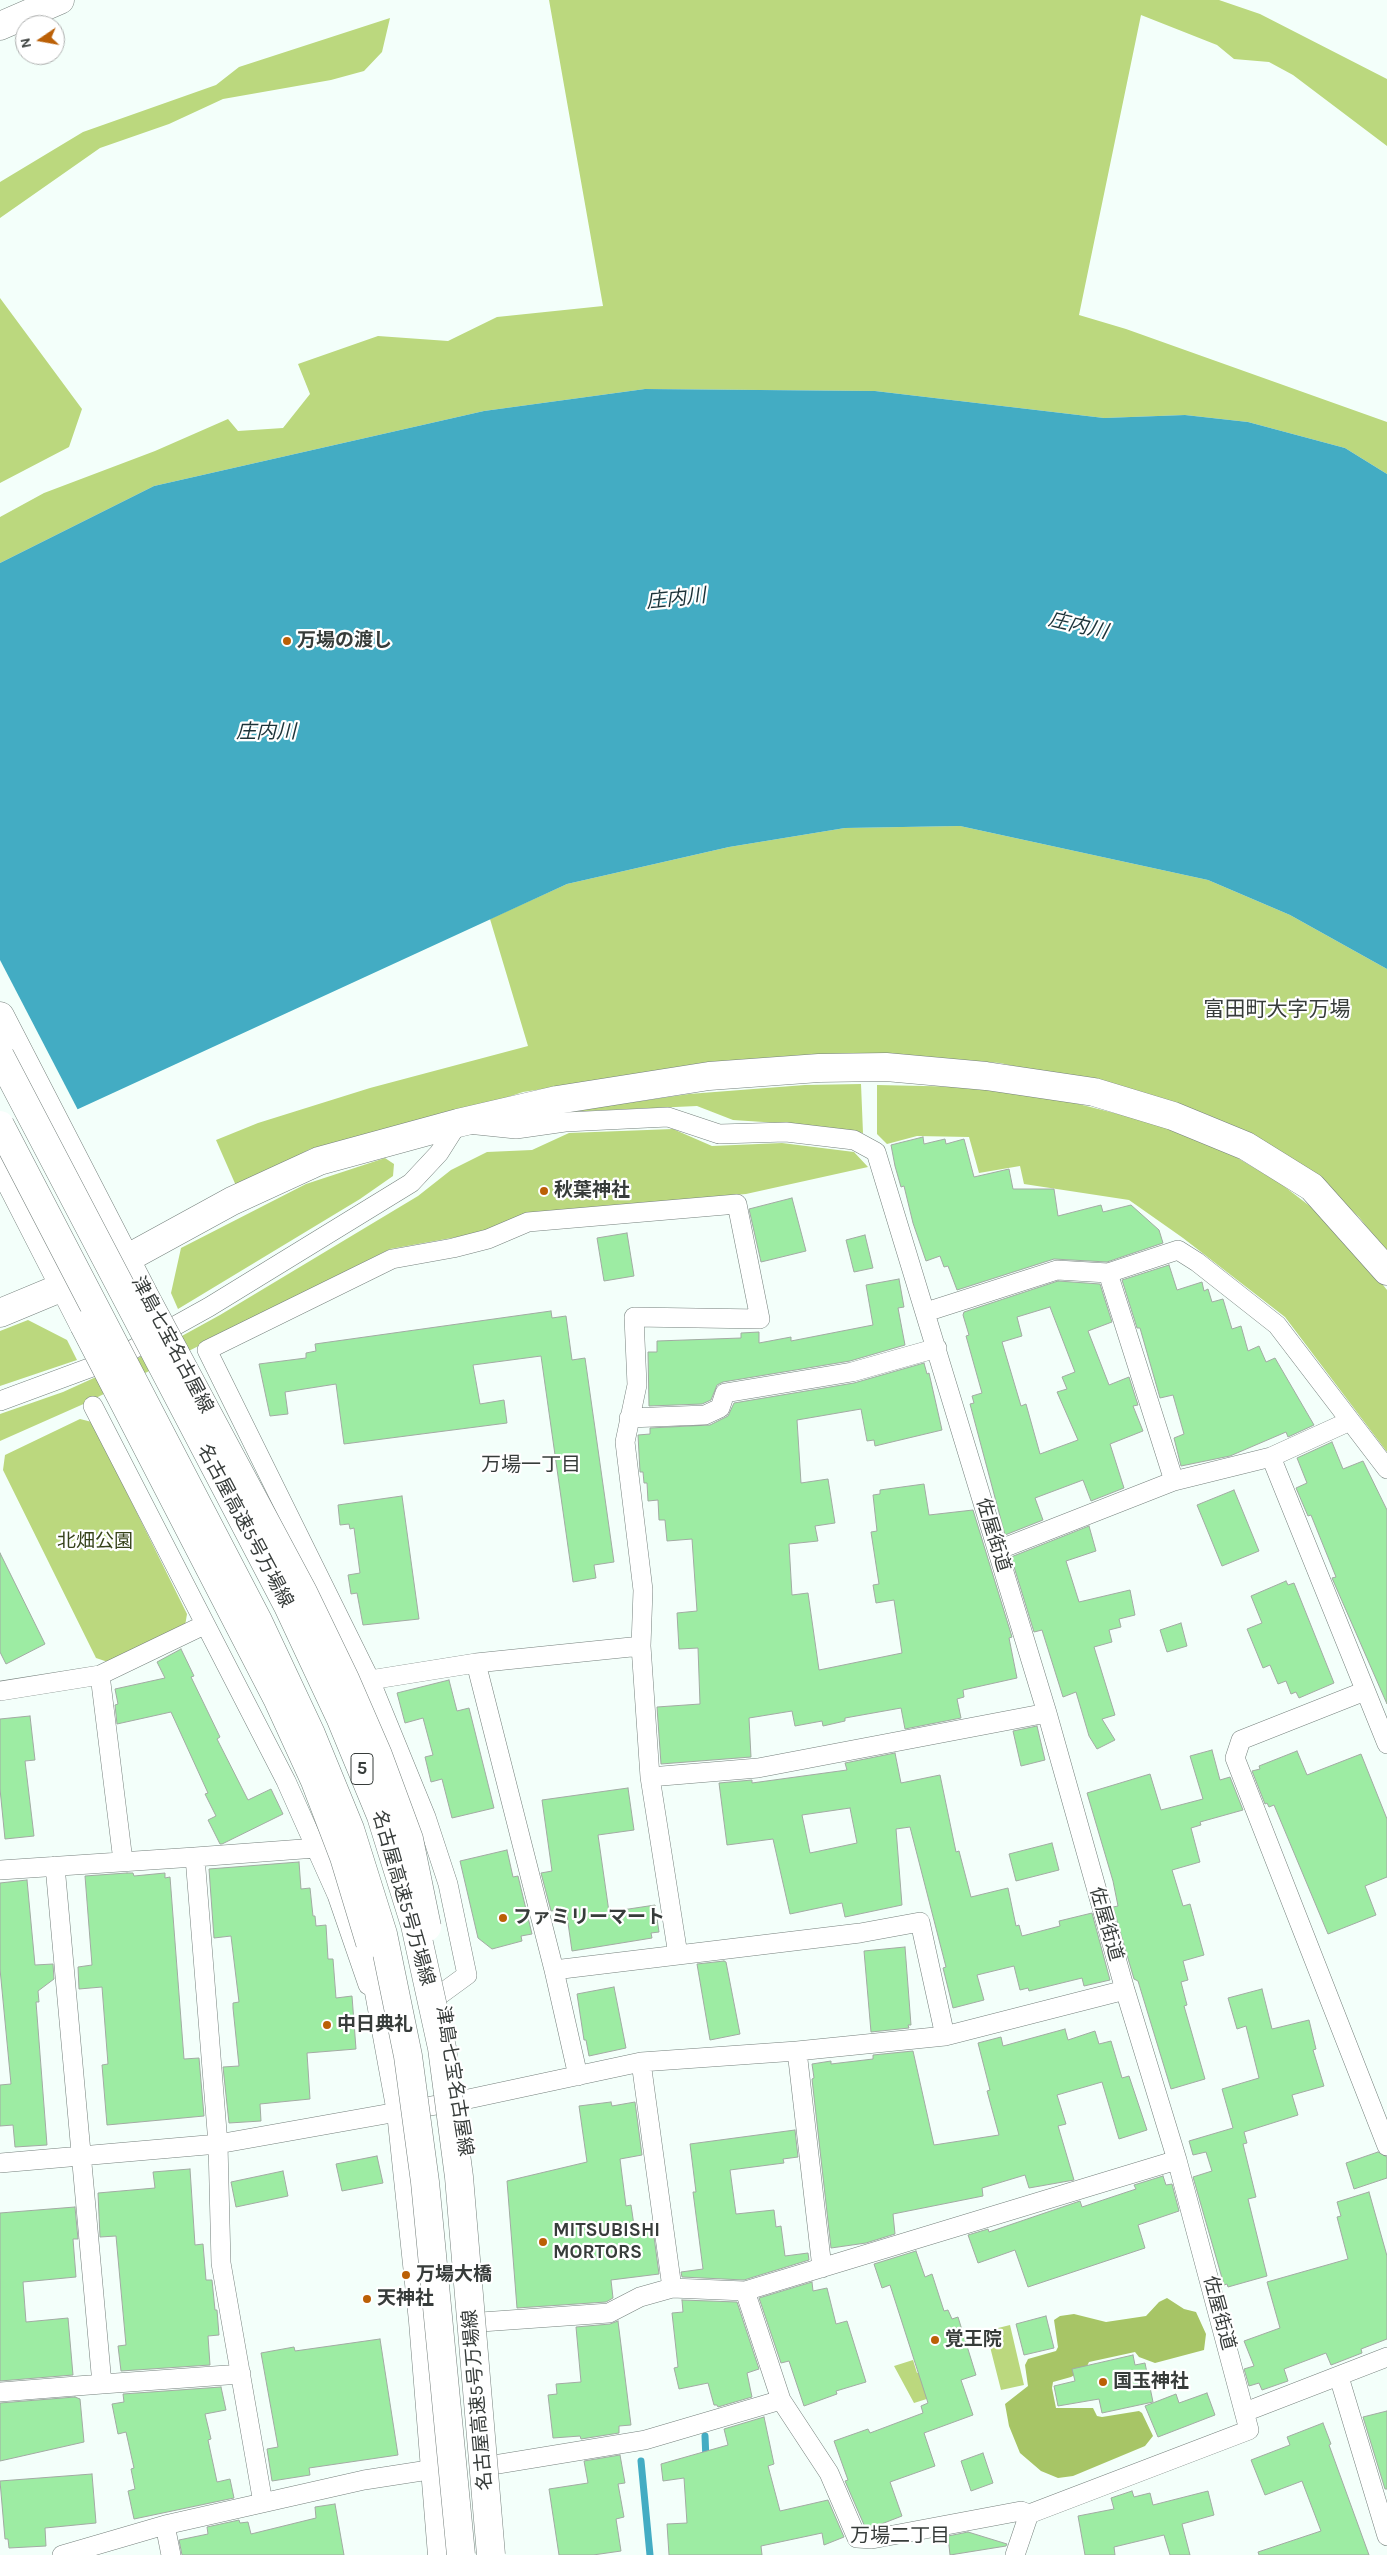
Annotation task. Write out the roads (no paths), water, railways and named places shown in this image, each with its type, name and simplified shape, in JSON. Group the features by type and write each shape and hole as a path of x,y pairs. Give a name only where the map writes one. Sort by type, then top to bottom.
{"main road":[{"path":"0,26 60,0"},
{"name":"津島七宝名古屋線","path":"0,1016 107,1223 303,1592 345,1679 378,1755 409,1839 451,2039 473,2210 500,2555"},
{"name":"名古屋高速5号万場線","path":"0,1056 288,1606 340,1716 381,1816 414,1925 442,2048 460,2187 491,2555"},
{"path":"126,1259 232,1201 319,1161 458,1123 557,1100 699,1078 819,1068 886,1067 946,1072 1094,1092 1173,1116 1246,1146 1312,1187 1387,1271"},
{"name":"名古屋高速5号万場線","path":"0,1125 258,1621 311,1734 350,1829 383,1934 408,2056 425,2182 461,2555"},
{"path":"0,1161 277,1698 315,1781 344,1857 370,1943 387,2027 401,2112 422,2312 442,2555"},
{"path":"0,1313 65,1286"}],"street":[{"name":"佐屋街道","path":"458,1123 516,1129 565,1122 668,1118 719,1134 786,1132 854,1140 876,1152 1047,1713 1125,1990 1178,2160 1250,2430 1029,2514"},
{"path":"0,1401 119,1357 209,1307 411,1183 438,1153 458,1123"},
{"path":"441,1994 467,1975 448,1884 422,1808 370,1680 207,1350 392,1259 453,1248 488,1239 528,1222 737,1204 760,1319 634,1317 637,1385 625,1442 643,1590 641,1646 650,1777 678,1955"},
{"path":"926,1312 1057,1270 1108,1273 1178,1250 1197,1262 1277,1325 1387,1469"},
{"path":"1108,1273 1174,1481"},
{"path":"629,1418 705,1415 720,1408 725,1393 852,1372 937,1348"},
{"path":"93,1406 286,1781 337,1895 370,1990 387,2027"},
{"path":"998,1550 1174,1481 1271,1457 1350,1421"},
{"path":"1271,1457 1387,1744"},
{"path":"0,1691 100,1675 204,1624"},
{"path":"370,1680 476,1663 641,1646"},
{"path":"476,1663 554,1970 578,2076"},
{"path":"100,1675 123,1861"},
{"path":"1365,1691 1241,1740 1235,1758 1382,2120 1387,2146"},
{"path":"650,1777 758,1768 1047,1713"},
{"path":"0,1870 316,1848"},
{"path":"195,1857 218,2144 221,2263 263,2504"},
{"path":"55,1866 102,2384"},
{"path":"554,1970 860,1932 920,1922 945,2036"},
{"path":"0,2163 218,2144 459,2101 641,2062 945,2036 1125,1990"},
{"path":"797,2050 822,2268"},
{"path":"641,2062 672,2288"},
{"path":"481,2322 609,2313 640,2297 672,2288 745,2292 1178,2160"},
{"path":"745,2292 780,2400 829,2474 857,2538 872,2539 1021,2511 1029,2514 1015,2555"},
{"path":"1245,2412 1387,2357"},
{"path":"0,2392 241,2374"},
{"path":"1339,2377 1387,2536"},
{"path":"493,2465 645,2440 780,2400"},
{"path":"62,2555 165,2525 364,2480 435,2469"},
{"path":"165,2525 171,2555"}],"water":[{"name":"庄内川","path":"645,389 875,391 1104,418 1185,415 1248,422 1345,448 1387,474 1387,969 1290,915 1208,880 960,826 845,828 729,847 567,884 0,1145 0,563 154,486 484,411"}],"waterway":[{"path":"705,2436 706,2460"},
{"path":"641,2461 650,2555"}],"place":[{"name":"万場の渡し","path":"287,641"},
{"name":"秋葉神社","path":"544,1191"},
{"name":"ファミリーマート","path":"503,1918"},
{"name":"中日典礼","path":"327,2025"},
{"name":"MITSUBISHI MORTORS","path":"543,2242"},
{"name":"万場大橋","path":"406,2275"},
{"name":"天神社","path":"367,2299"},
{"name":"覚王院","path":"935,2340"},
{"name":"国玉神社","path":"1103,2382"}],"district":[{"name":"富田町大字万場","path":"1277,1010"},
{"name":"万場一丁目","path":"531,1465"},
{"name":"万場二丁目","path":"900,2536"}],"park label":[{"name":"北畑公園","path":"95,1542"}]}
